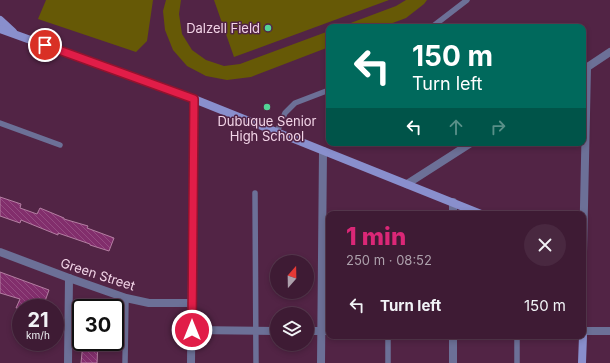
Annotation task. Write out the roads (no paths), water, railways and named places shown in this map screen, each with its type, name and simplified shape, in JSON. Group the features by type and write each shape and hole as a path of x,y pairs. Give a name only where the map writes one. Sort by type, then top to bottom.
{"street":[{"path":"0,20 15,34"},
{"path":"0,29 194,99 474,211"},
{"path":"586,68 610,52"},
{"path":"191,363 194,99"},
{"path":"407,184 466,146"},
{"path":"583,211 584,146"},
{"path":"321,363 325,331 323,151"},
{"path":"453,202 453,211"},
{"name":"Green Street","path":"0,252 126,298 150,302 192,303"},
{"path":"68,363 69,278"},
{"path":"192,330 270,331"},
{"path":"314,331 325,331"},
{"path":"586,331 610,331"},
{"path":"453,339 453,363"},
{"path":"582,363 583,339"}],"lane":[{"path":"436,24 467,0"},
{"path":"277,132 285,113 295,103 326,91"},
{"path":"0,123 60,145"},
{"path":"255,193 256,363"},
{"path":"125,363 126,298"},
{"path":"388,339 388,363"},
{"path":"517,339 517,363"}],"place":[{"name":"Dalzell Field","path":"268,28"},
{"name":"Dubuque Senior High School","path":"267,107"}]}
